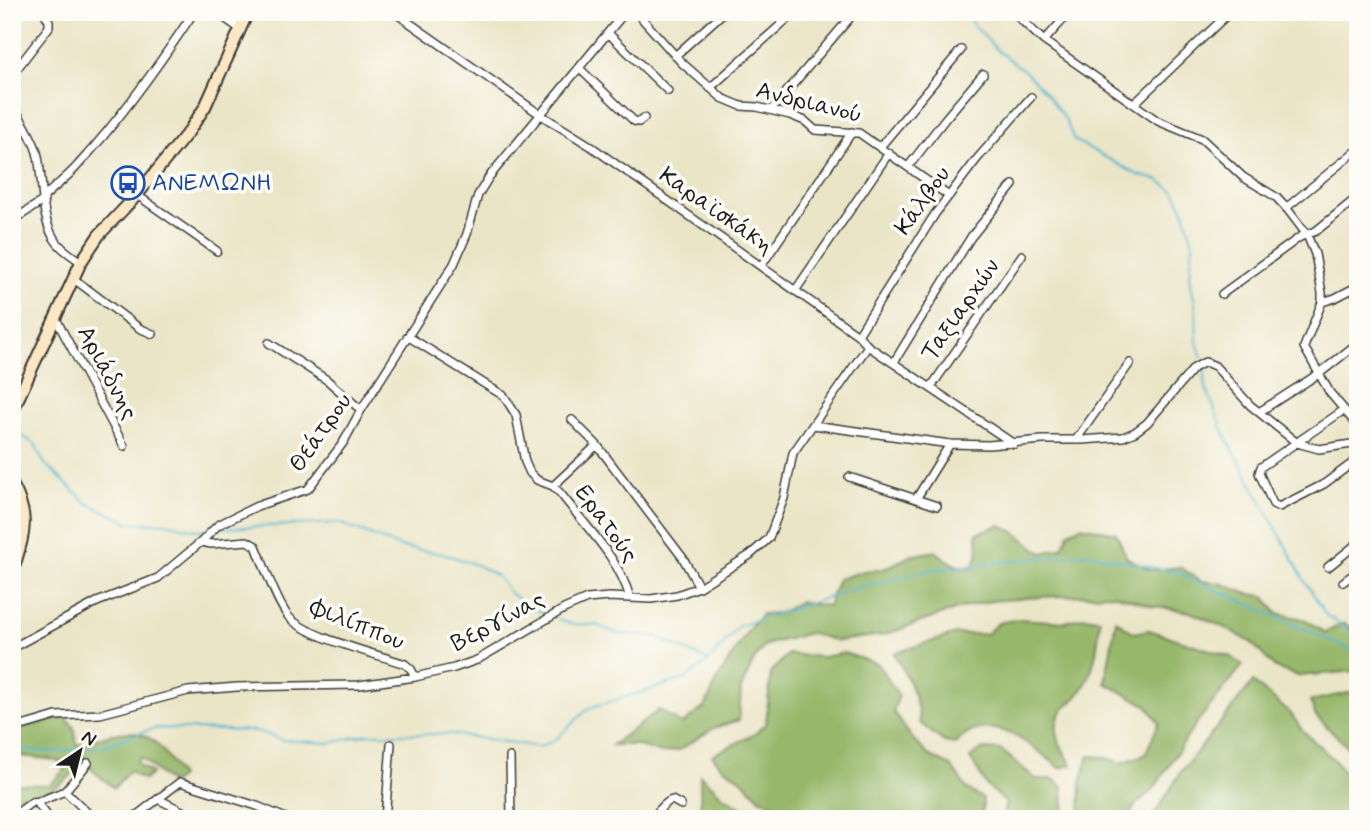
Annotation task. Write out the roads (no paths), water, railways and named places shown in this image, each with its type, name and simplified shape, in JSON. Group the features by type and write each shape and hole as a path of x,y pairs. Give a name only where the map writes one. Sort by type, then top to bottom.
{"street":[{"path":"12,75 49,27 44,12"},
{"path":"12,221 44,199 78,166 153,74 194,12"},
{"path":"216,12 240,29"},
{"path":"12,412 81,262 99,235 137,195 189,131 205,107 248,12"},
{"name":"Καραϊσκάκη","path":"394,12 761,266 858,335 868,346 1014,444"},
{"name":"Θεάτρου","path":"12,649 68,616 158,578 218,525 235,516 309,489 343,443 454,264 467,234 478,195 489,177 625,12"},
{"name":"Ανδριανού","path":"636,12 675,56 722,97 741,106 771,110 797,118 815,130 859,133 949,196"},
{"path":"675,56 724,12"},
{"path":"710,88 795,12"},
{"path":"771,110 855,12"},
{"path":"1013,12 1044,41 1158,121 1202,139 1242,177 1276,197 1286,208 1315,254 1322,302 1304,347 1330,393 1358,426"},
{"path":"1044,41 1070,12"},
{"path":"1134,103 1230,12"},
{"path":"609,34 668,91"},
{"path":"880,147 961,50"},
{"path":"579,68 634,121 639,122 644,118"},
{"path":"908,167 944,119 983,74"},
{"name":"Κάλβου","path":"858,335 900,267 949,196 1031,97"},
{"path":"12,104 37,151 53,236 57,243 81,262"},
{"path":"761,266 852,132"},
{"path":"1286,208 1358,149"},
{"path":"795,291 889,153"},
{"path":"894,362 971,237 1013,185"},
{"path":"137,195 217,251"},
{"path":"1222,294 1316,230 1358,197"},
{"name":"Ταξιαρχών","path":"931,387 1022,255"},
{"path":"74,279 139,328 153,334"},
{"path":"1322,302 1358,286"},
{"name":"Αριάδνης","path":"56,319 124,446"},
{"name":"Ερατούς","path":"409,337 504,396 516,415 525,462 530,472 537,480 552,486 614,562 627,586 630,598"},
{"path":"270,343 327,380 361,410"},
{"path":"1259,412 1320,373 1358,343"},
{"name":"Βεργίνας","path":"12,729 56,716 100,714 188,691 237,687 359,685 415,677 477,660 564,609 587,599 651,599 677,595 699,587 750,555 769,538 784,498 791,458 868,346"},
{"path":"813,425 950,444 1107,439 1135,432 1152,418 1194,368 1203,362 1212,363 1259,412 1297,443 1315,449 1358,443"},
{"path":"1076,440 1129,363"},
{"path":"1344,410 1259,470 1273,504 1277,507 1324,484 1358,460"},
{"path":"572,420 597,445 691,569 699,587"},
{"path":"916,499 950,444"},
{"path":"552,486 597,445"},
{"path":"849,477 936,506"},
{"path":"12,484 23,503 25,524 12,574"},
{"path":"12,528 25,524"},
{"name":"Φιλίππου","path":"201,542 252,542 289,617 307,629 345,645 405,664 415,677"},
{"path":"1328,567 1358,542"},
{"path":"1343,582 1358,571"},
{"path":"384,819 391,744"},
{"path":"510,757 511,819"},
{"path":"12,817 32,802 65,791 88,763"},
{"path":"132,819 180,782 257,806 288,819"},
{"path":"65,791 94,819"},
{"path":"158,799 198,819"},
{"path":"649,819 656,815 667,801 672,800 681,805"},
{"path":"36,802 50,819"}],"waterway":[{"path":"962,12 997,50 1026,72 1047,94 1065,119 1074,140 1138,175 1158,180 1174,191 1183,208 1193,243 1190,276 1196,311 1197,342 1202,358"},
{"path":"1204,367 1206,388 1225,435 1306,583 1326,615 1358,635"},
{"path":"13,430 35,444 44,463 87,503 130,523 166,523 196,530 207,529"},
{"path":"222,528 339,523 401,547 448,555 477,565 497,576 511,594 531,608 546,614"},
{"path":"12,749 53,752 100,747 155,728 257,731 283,740 330,743 368,734 452,734 540,747 556,739 589,708 685,679 709,661 739,626 864,586 929,570 1087,553 1176,572 1358,655"},
{"path":"558,619 570,624 596,625 618,634 655,636 709,661"}],"place":[{"name":"ΑΝΕΜΩΝΗ","path":"128,183"}]}
